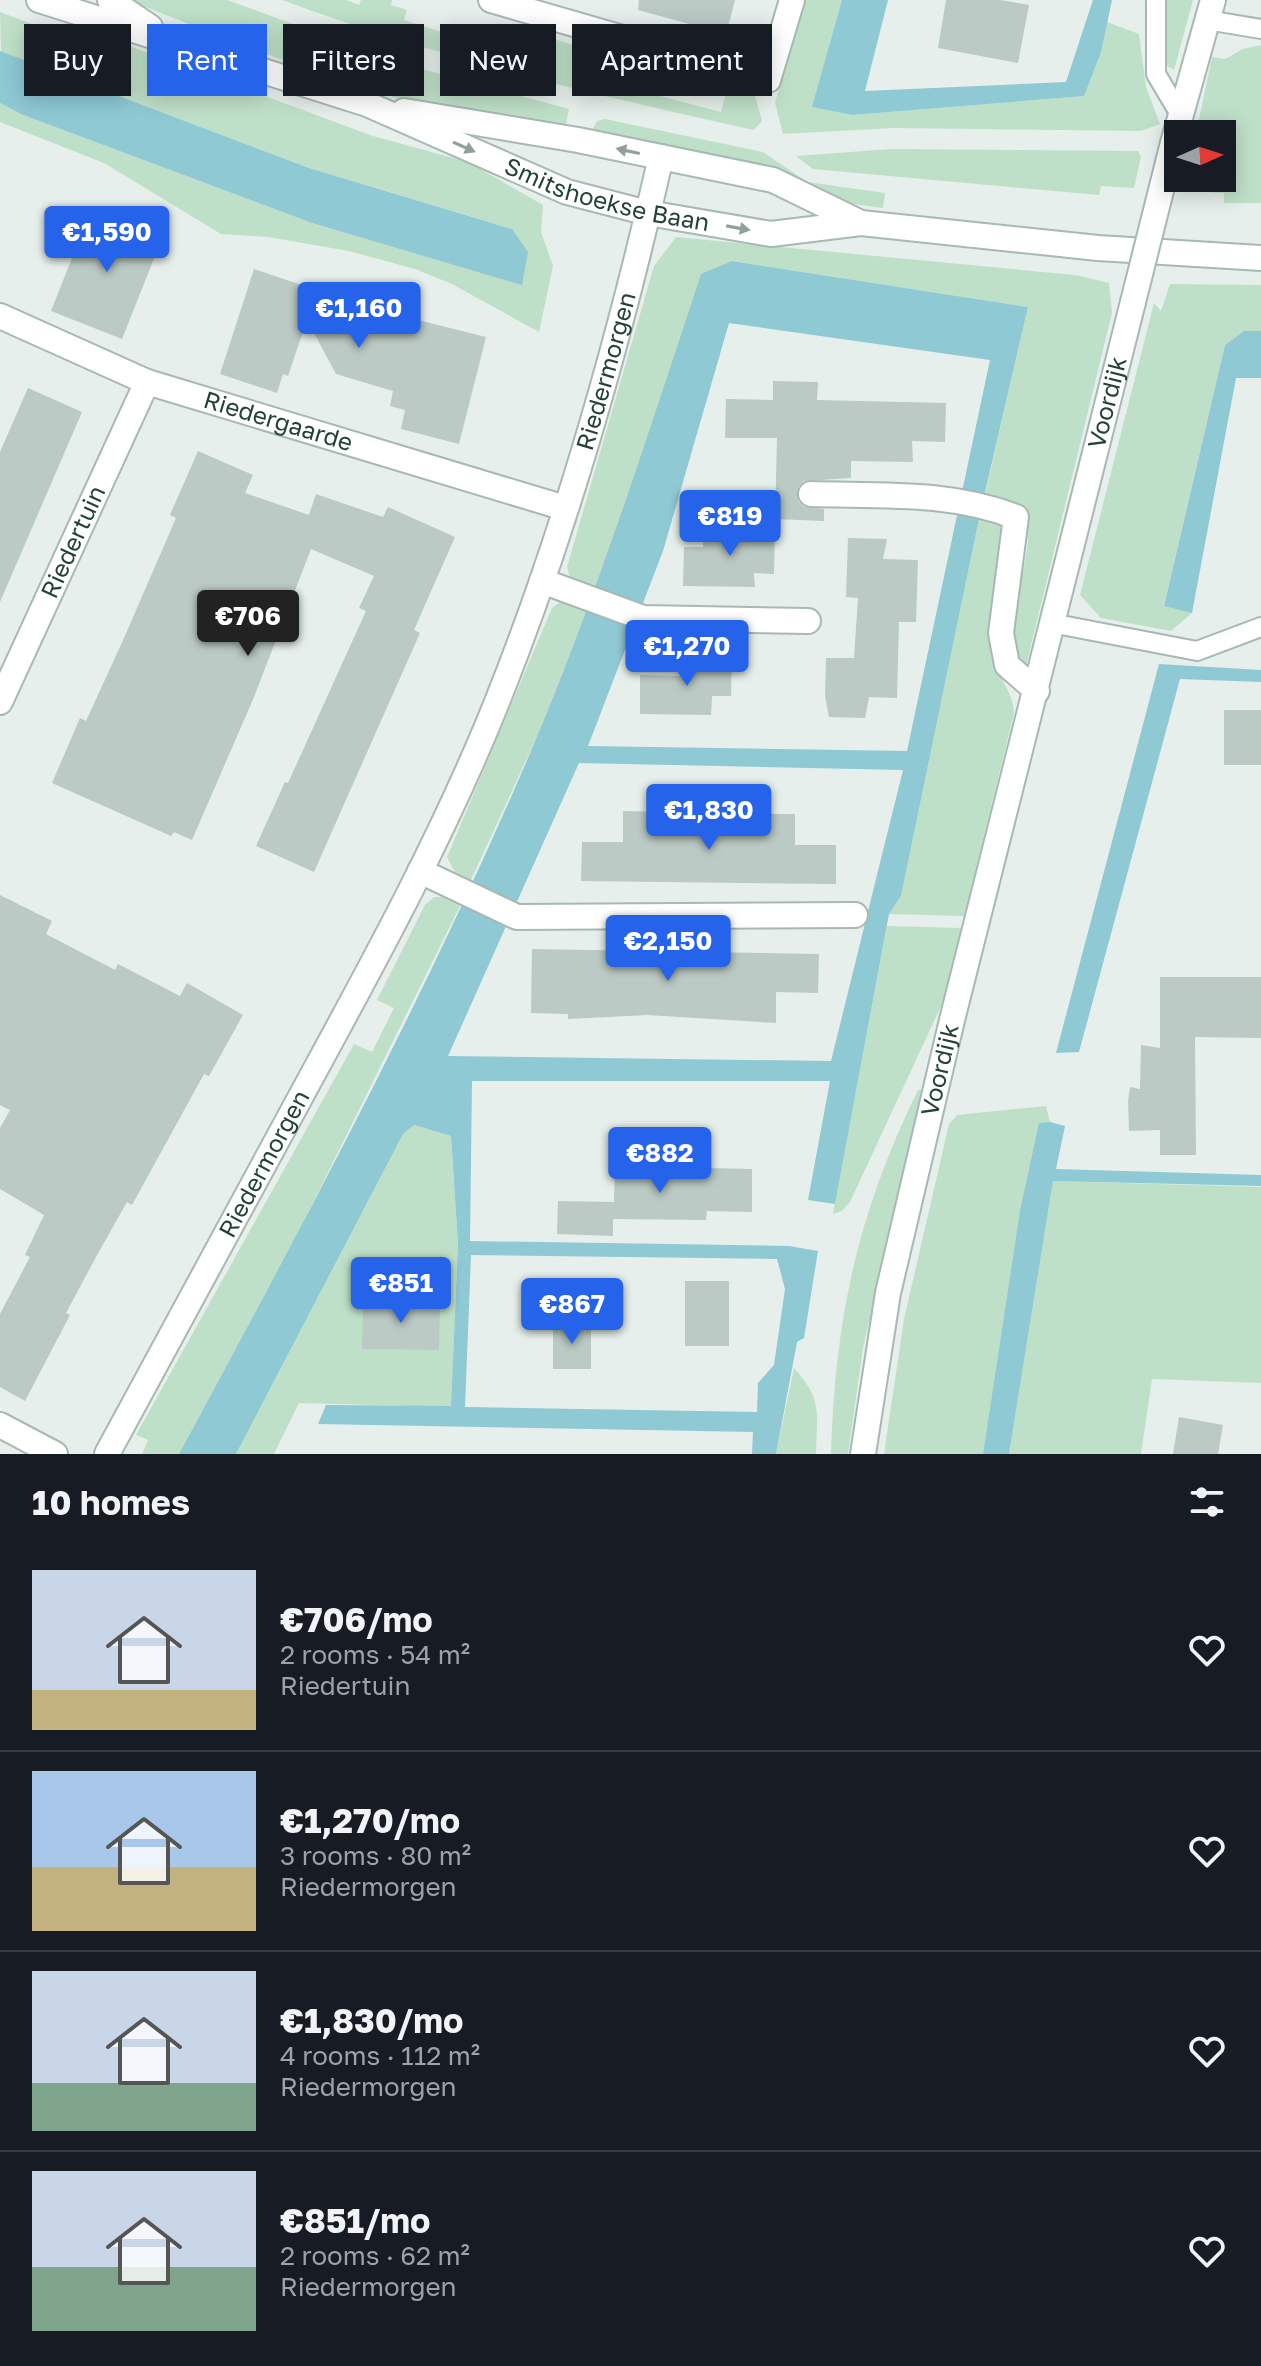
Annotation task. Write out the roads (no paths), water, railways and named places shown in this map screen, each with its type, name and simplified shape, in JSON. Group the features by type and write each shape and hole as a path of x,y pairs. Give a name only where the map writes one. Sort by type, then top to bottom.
{"street":[{"name":"Smitshoekse Baan","path":"39,0 147,34"},
{"name":"Smitshoekse Baan","path":"110,0 147,24"},
{"path":"491,0 768,80 792,0"},
{"name":"Voordijk","path":"863,1454 888,1293 956,1006 1173,143 1210,10"},
{"name":"Smitshoekse Baan","path":"267,72 367,104 567,192 648,213 771,234 861,223 1098,248 1261,258"},
{"name":"Smitshoekse Baan","path":"367,104 773,180 861,223"},
{"name":"Riedermorgen","path":"107,1454 394,926 496,705 542,581 565,508 661,157"},
{"name":"Riedergaarde","path":"0,316 147,382 565,508"},
{"name":"Riedertuin","path":"0,702 147,382"},
{"path":"811,494 939,498 992,507 1016,517 1001,633 1007,665 1037,691"},
{"path":"542,581 643,618 808,621"},
{"path":"420,871 517,917 855,915"},
{"path":"0,1425 55,1454"}],"lane":[{"path":"1156,0 1156,74 1181,116"},
{"path":"1210,10 1261,29"},
{"path":"1051,623 1197,651 1261,627"}],"water":[{"path":"842,0 888,0 865,91 1066,82 1093,0 1112,0 1101,52 1084,96 852,115 812,107"},
{"path":"0,51 24,60 24,96 119,96 309,168 512,229 528,252 522,285 312,223 23,115 0,103"},
{"path":"732,261 1028,307 980,514 901,896 889,914 835,1204 808,1200 830,1081 472,1081 470,1241 789,1246 818,1251 804,1338 797,1342 776,1454 752,1454 753,1432 318,1424 326,1405 451,1406 458,1243 451,1136 414,1125 403,1134 236,1454 179,1454 369,1095 501,820 585,615 701,274","holes":["729,323 990,360 907,751 588,746 663,551","579,763 903,770 831,1061 448,1056","471,1255 777,1259 785,1289 774,1365 758,1383 757,1412 465,1407"]},
{"path":"1244,331 1261,331 1261,378 1236,378 1192,613 1164,606 1225,345"},
{"path":"1159,664 1261,670 1261,682 1180,679 1079,1052 1056,1053"},
{"path":"1039,1123 1065,1126 1056,1169 1261,1175 1261,1186 1053,1181 1009,1454 983,1454 1020,1210"}]}
